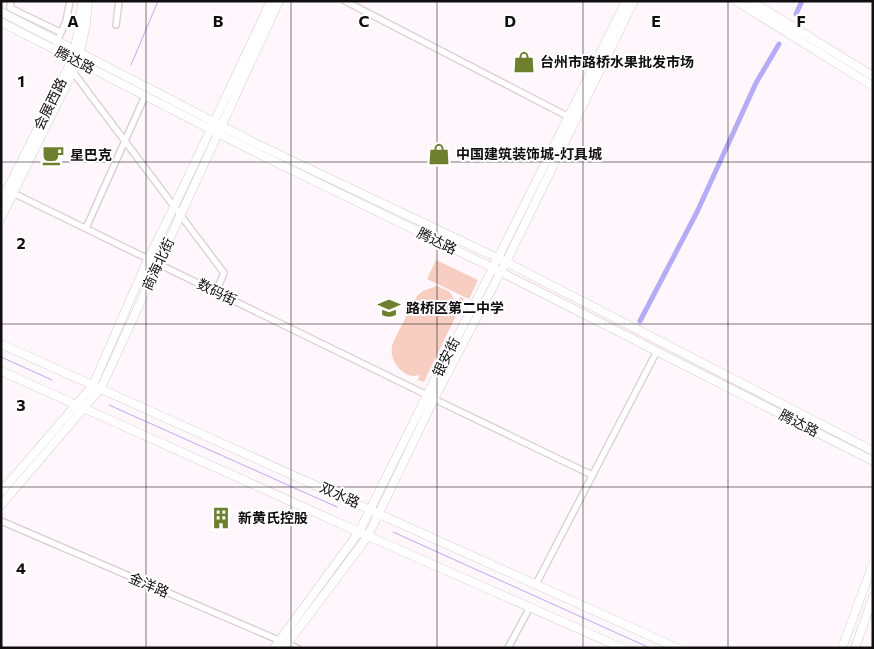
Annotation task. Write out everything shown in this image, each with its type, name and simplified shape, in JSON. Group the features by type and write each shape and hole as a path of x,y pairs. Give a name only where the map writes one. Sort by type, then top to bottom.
{"main road":[{"name":"会展西路","path":"1,218 10,192 77,56 82,1"},
{"name":"会展西路","path":"1,202 10,192 73,72 86,24 88,1"},
{"name":"商海北街","path":"1,504 84,409 97,386 180,216 271,1"},
{"name":"商海北街","path":"1,492 75,404 97,386 148,259 217,128 278,1"},
{"name":"银安街","path":"284,644 360,532 426,395 493,268 626,1"},
{"name":"银安街","path":"274,648 284,644 368,536 434,398 506,262 634,1"},
{"path":"736,1 873,86"},
{"path":"751,1 873,76"},
{"name":"腾达路","path":"1,12 57,41 77,56 145,96 506,262 873,451"},
{"name":"腾达路","path":"1,22 54,49 77,56 500,273 873,461"},
{"name":"双水路","path":"1,344 678,648"},
{"name":"双水路","path":"1,371 622,648"},
{"path":"842,648 873,564"},
{"path":"855,648 873,597"}],"street":[{"path":"11,1 10,8 60,32"},
{"path":"54,49 66,21 70,1"},
{"path":"116,25 119,1"},
{"path":"345,1 568,116"},
{"path":"73,72 224,273 216,292"},
{"path":"86,228 145,96"},
{"name":"数码街","path":"10,192 426,395"},
{"path":"536,584 657,351"},
{"path":"434,398 592,475"},
{"name":"金洋路","path":"1,521 284,644 298,648"},
{"path":"508,648 530,607"}],"shaded area":[{"path":"436,260 478,280 469,299 427,279"},
{"path":"437,286 450,292 456,304 460,297 464,299 424,382 418,380 420,375 408,375 399,369 392,357 392,346 417,296 423,291"}],"waterway":[{"path":"131,65 158,1"},
{"path":"796,14 802,1"},
{"path":"640,321 697,212 756,83 779,44"},
{"path":"1,357 52,380"},
{"path":"109,405 337,507"},
{"path":"393,532 650,648"}],"place":[{"name":"台州市路桥水果批发市场","path":"524,62"},
{"name":"中国建筑装饰城-灯具城","path":"439,154"},
{"name":"星巴克","path":"53,155"},
{"name":"路桥区第二中学","path":"389,308"},
{"name":"新黄氏控股","path":"221,518"}]}
